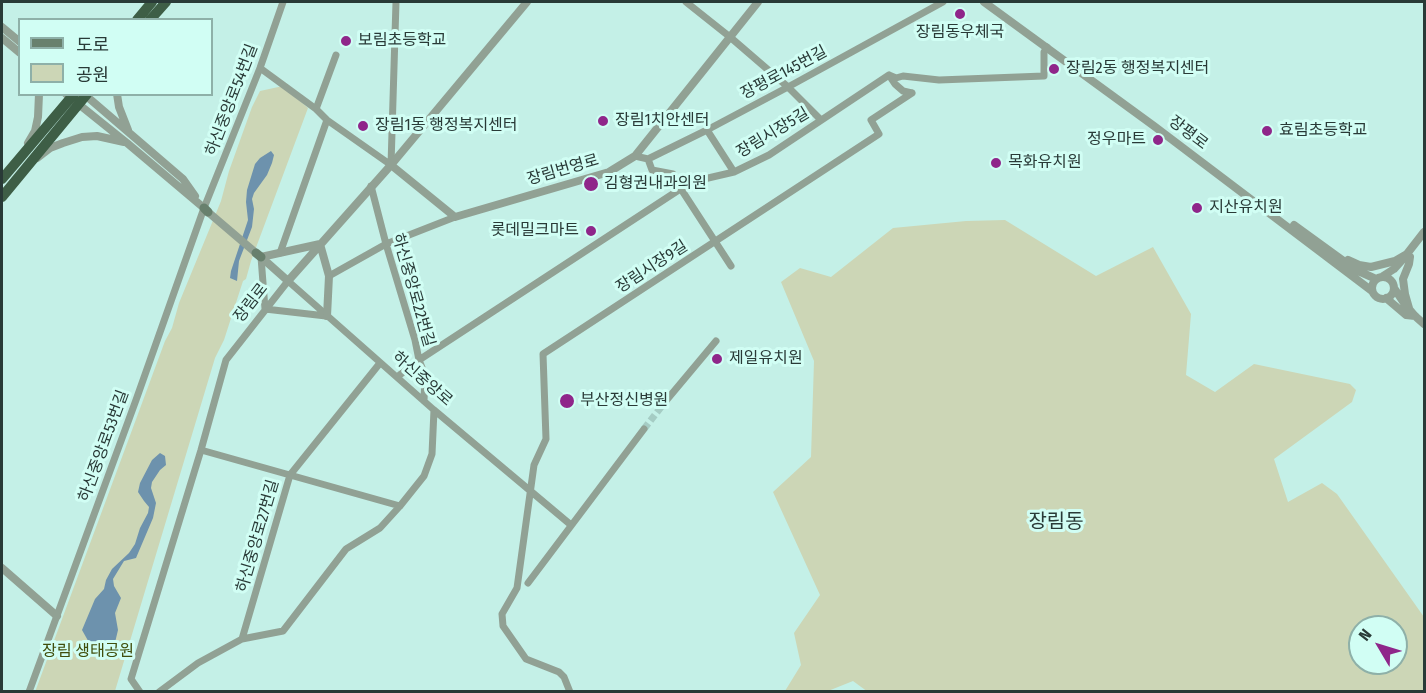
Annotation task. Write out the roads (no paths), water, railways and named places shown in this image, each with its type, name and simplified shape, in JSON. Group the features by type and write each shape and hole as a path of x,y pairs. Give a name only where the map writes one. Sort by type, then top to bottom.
{"highway":[{"path":"139,18 152,2"},
{"path":"152,18 166,2"},
{"path":"2,179 78,97"},
{"path":"2,198 30,164 78,97"}],"street":[{"name":"하신중앙로54번길","path":"206,210 283,2"},
{"path":"391,165 396,2"},
{"name":"장림로","path":"140,692 131,679 226,360 265,309 391,165 527,2"},
{"path":"686,2 788,87 821,120"},
{"name":"장림번영로","path":"455,217 609,172 635,156 759,2"},
{"name":"장평로145번길","path":"648,159 788,87 943,2"},
{"name":"장평로","path":"984,2 1049,45 1265,206 1356,270 1379,278"},
{"name":"장평로","path":"994,2 1017,22"},
{"path":"2,27 18,40"},
{"path":"2,38 18,53"},
{"path":"889,75 896,78 903,76 939,80 1044,76 1044,52 1049,45"},
{"path":"316,109 336,55"},
{"path":"260,68 316,109 327,120 391,165 455,217 386,244 329,276"},
{"name":"장림시장9길","path":"530,490 534,465 546,439 543,354 879,134 871,120 912,93 903,91 889,75"},
{"name":"장림시장5길","path":"397,377 419,360 691,182 734,172 769,155 889,75"},
{"path":"23,154 35,131 39,96"},
{"path":"117,96 118,107 130,133"},
{"path":"78,97 130,133 183,179 206,210"},
{"path":"78,97 127,143 206,210"},
{"path":"280,253 327,120"},
{"path":"706,130 734,172"},
{"path":"30,164 50,148 82,137 97,136 127,143"},
{"path":"635,156 648,159 652,170 673,174 731,266"},
{"name":"하신중앙로22번길","path":"371,186 425,375 424,401"},
{"name":"장평로","path":"1265,206 1372,291"},
{"name":"하신중앙로","path":"206,210 434,410 571,525"},
{"name":"하신중앙로53번길","path":"29,692 206,210"},
{"path":"1425,232 1408,256 1398,274 1390,296 1377,298 1372,291 1372,285 1394,269 1408,256 1425,240"},
{"path":"320,244 329,276 327,316 265,309 258,255 280,253 320,244"},
{"path":"1339,258 1371,267 1408,256"},
{"path":"1408,256 1409,264 1403,279 1409,308"},
{"path":"1379,278 1390,279 1404,303 1425,324"},
{"path":"1386,298 1406,315 1415,316"},
{"path":"665,402 716,341"},
{"name":"하신중앙로27번길","path":"242,639 290,475 380,363"},
{"path":"159,692 198,663 242,639 283,631 346,549 380,528 424,476 432,454 434,410"},
{"path":"528,583 644,429"},
{"path":"201,450 400,506"},
{"path":"530,490 517,588 502,614 503,626 526,659 559,672 564,677 570,692"},
{"path":"2,568 57,615"}],"water":[{"path":"271,151 274,155 272,163 252,199 254,209 252,227 239,261 237,281 230,278 248,220 247,190 255,164"},
{"path":"160,453 165,456 166,465 152,482 151,488 156,503 153,518 136,558 124,561 113,579 121,598 115,613 118,630 113,651 108,658 103,659 91,651 91,646 82,630 95,599 104,589 112,569 135,544 149,507 138,492 140,483 152,460"}],"tunnel":[{"path":"644,429 665,402"}],"place":[{"name":"장림동우체국","path":"960,14"},
{"name":"보림초등학교","path":"346,41"},
{"name":"장림2동 행정복지센터","path":"1054,69"},
{"name":"장림1치안센터","path":"603,121"},
{"name":"장림1동 행정복지센터","path":"363,126"},
{"name":"효림초등학교","path":"1267,131"},
{"name":"정우마트","path":"1158,140"},
{"name":"목화유치원","path":"996,163"},
{"name":"김형권내과의원","path":"591,184"},
{"name":"지산유치원","path":"1197,208"},
{"name":"롯데밀크마트","path":"591,231"},
{"name":"제일유치원","path":"717,359"},
{"name":"부산정신병원","path":"567,401"}],"district":[{"name":"장림동","path":"1056,522"}],"park label":[{"name":"장림 생태공원","path":"88,652"}]}
